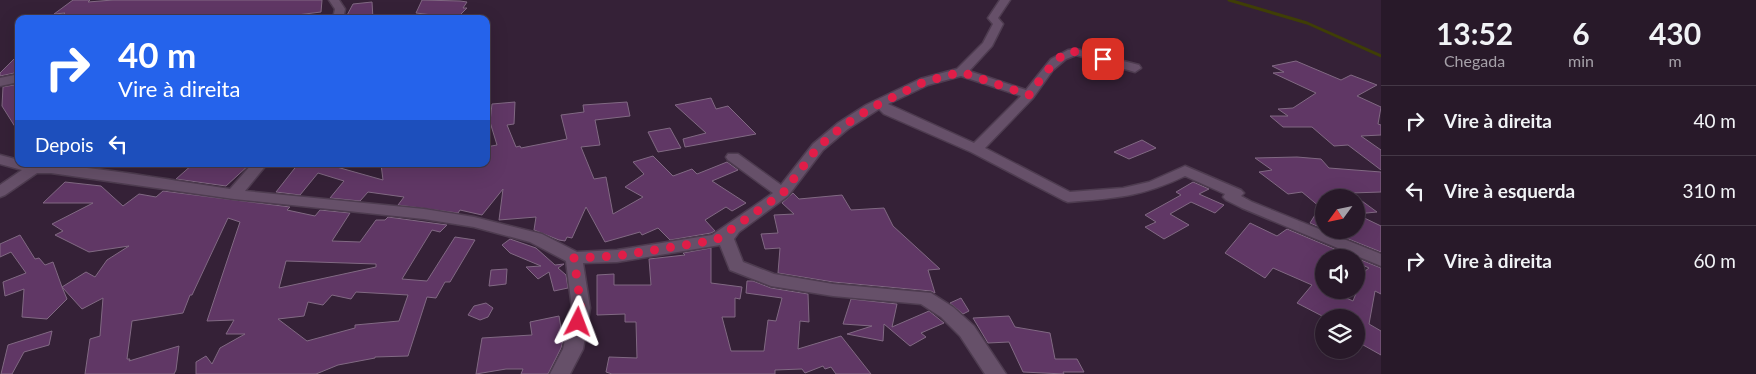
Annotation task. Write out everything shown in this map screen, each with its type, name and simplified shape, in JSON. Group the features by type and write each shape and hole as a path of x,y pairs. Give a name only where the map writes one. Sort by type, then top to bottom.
{"street":[{"path":"334,0 340,9 339,15"},
{"path":"26,167 118,177 234,194 424,214 474,222 536,238 574,258 617,256 716,240 733,230 783,193 818,147 843,126 880,104 924,82 961,72 988,44 998,24 993,18 1005,0"},
{"path":"976,149 1029,95 1046,71 1067,52 1076,52 1135,68"},
{"path":"961,72 1029,95"},
{"path":"0,82 15,79"},
{"path":"880,104 889,111 976,149 1068,197 1123,193 1154,185 1185,170 1236,193 1231,196 1247,205 1381,260"},
{"path":"732,157 783,193"},
{"path":"0,160 15,164"},
{"path":"234,194 257,167"},
{"path":"0,192 34,169"},
{"path":"733,230 726,239 736,266 771,280 833,290 911,296 934,303 967,331 996,374"},
{"path":"560,374 573,349 581,308 574,258"}],"building":[{"path":"73,0 90,0 88,2 113,0 322,0 321,12 297,15 54,14"},
{"path":"422,0 467,2 463,8 467,8 460,15 416,13"},
{"path":"372,2 373,15 347,15 353,4"},
{"path":"15,58 15,73 0,76 0,73"},
{"path":"1296,61 1341,80 1351,75 1377,85 1357,96 1381,107 1378,124 1381,125 1381,135 1361,136 1381,150 1381,170 1348,145 1334,146 1312,127 1283,127 1270,116 1288,116 1278,109 1293,108 1316,93 1273,73 1284,72 1272,66"},
{"path":"15,85 15,127 2,106 3,87"},
{"path":"711,98 716,109 728,106 756,134 685,147 683,139 706,133 675,105"},
{"path":"515,102 514,124 507,125 516,147 520,146 521,148 567,139 561,115 584,112 583,105 627,102 630,116 595,120 600,145 581,147 594,179 606,177 613,214 643,197 625,187 644,174 633,162 653,156 673,176 692,169 697,174 727,162 738,170 712,181 746,203 732,211 726,207 705,220 715,231 711,233 670,240 658,228 642,235 640,232 605,242 586,207 572,238 567,237 565,241 534,230 536,217 499,220 503,189 482,215 460,210 458,213 398,205 404,197 368,192 360,201 330,198 344,181 318,173 300,195 276,192 296,167 337,167 383,180 381,167 490,167 490,146 497,145 490,122 492,104"},
{"path":"670,128 681,148 658,152 648,132"},
{"path":"1142,140 1156,148 1129,159 1114,152"},
{"path":"1297,157 1321,159 1329,168 1381,172 1381,192 1365,193 1365,189 1315,189 1315,203 1302,192 1288,194 1259,172 1272,170 1255,158"},
{"path":"190,167 247,167 226,186 176,179"},
{"path":"65,182 101,186 123,206 139,194 156,197 163,191 290,207 287,210 315,216 320,210 350,213 332,241 360,242 376,220 385,220 388,217 447,225 440,232 432,230 402,279 427,281 455,237 475,240 450,282 445,282 436,298 427,297 408,356 375,357 338,365 316,374 196,374 196,362 206,356 212,364 220,348 245,334 226,334 234,320 207,321 240,222 228,218 183,313 132,321 127,359 130,359 129,361 179,346 174,374 85,374 90,339 100,336 103,298 82,309 62,287 86,272 95,277 107,260 129,246 89,252 55,235 63,231 52,224 93,203 43,203","holes":["286,261 376,264 376,267 279,288","356,292 408,295 399,321 355,325 355,328 307,341 278,319 304,316 308,302 323,305 332,295 351,299"]},
{"path":"1193,182 1209,189 1199,194 1224,205 1215,213 1191,202 1170,214 1189,225 1164,239 1145,227 1156,222 1145,215 1181,195 1176,192"},
{"path":"793,193 799,199 842,195 851,210 884,208 893,226 940,269 928,270 935,293 931,291 833,282 778,273 780,248 765,249 761,234 778,233 774,215 794,214 782,203"},
{"path":"1365,203 1377,212 1365,213"},
{"path":"1315,215 1315,225 1310,223"},
{"path":"1365,218 1381,226 1381,252 1348,239 1365,239"},
{"path":"1250,223 1277,236 1287,229 1335,249 1315,249 1315,299 1349,299 1353,301 1354,299 1365,299 1365,271 1369,268 1365,266 1365,261 1381,268 1381,294 1375,291 1369,324 1381,331 1381,355 1365,346 1365,309 1315,309 1315,312 1297,303 1312,285 1273,268 1265,278 1225,253"},
{"path":"20,235 35,259 39,258 45,265 53,262 67,299 47,319 22,317 24,289 5,296 3,282 26,273 11,252 0,257 0,244"},
{"path":"510,239 536,248 555,265 564,264 558,268 566,275 568,288 554,291 549,272 538,279 526,267 541,266 510,253 502,245"},
{"path":"711,248 711,283 742,287 740,299 735,298 735,317 722,317 731,351 764,351 768,320 776,321 782,298 746,293 747,281 753,281 771,288 808,294 809,322 800,321 798,349 841,336 871,374 836,374 831,367 825,369 823,366 805,373 802,369 775,370 775,374 612,374 606,372 609,357 637,358 636,322 625,322 625,314 597,315 597,275 614,274 614,285 651,285 649,259 685,255 683,253"},
{"path":"507,269 506,284 489,286 491,270"},
{"path":"961,298 969,311 963,314 950,303"},
{"path":"851,299 897,304 892,327 929,311 944,323 921,333 926,337 910,346 884,324 883,341 847,334 872,326 843,324"},
{"path":"486,303 493,308 488,317 480,320 468,315 474,306"},
{"path":"559,316 563,340 548,374 521,374 523,369 506,369 476,374 482,338 532,335 530,322"},
{"path":"1009,316 1015,327 1050,333 1055,359 1077,359 1084,372 1063,372 1064,374 1023,372 1009,342 988,343 973,318"},
{"path":"52,331 49,345 24,352 12,374 1,374 8,345"}],"waterway":[{"path":"1229,0 1307,23 1381,56"}],"route":[{"path":"578,322 581,308 574,258 617,256 716,240 733,230 783,193 818,147 843,126 871,108 924,82 961,72 1029,95 1046,71 1067,52 1076,52 1103,59"}]}
